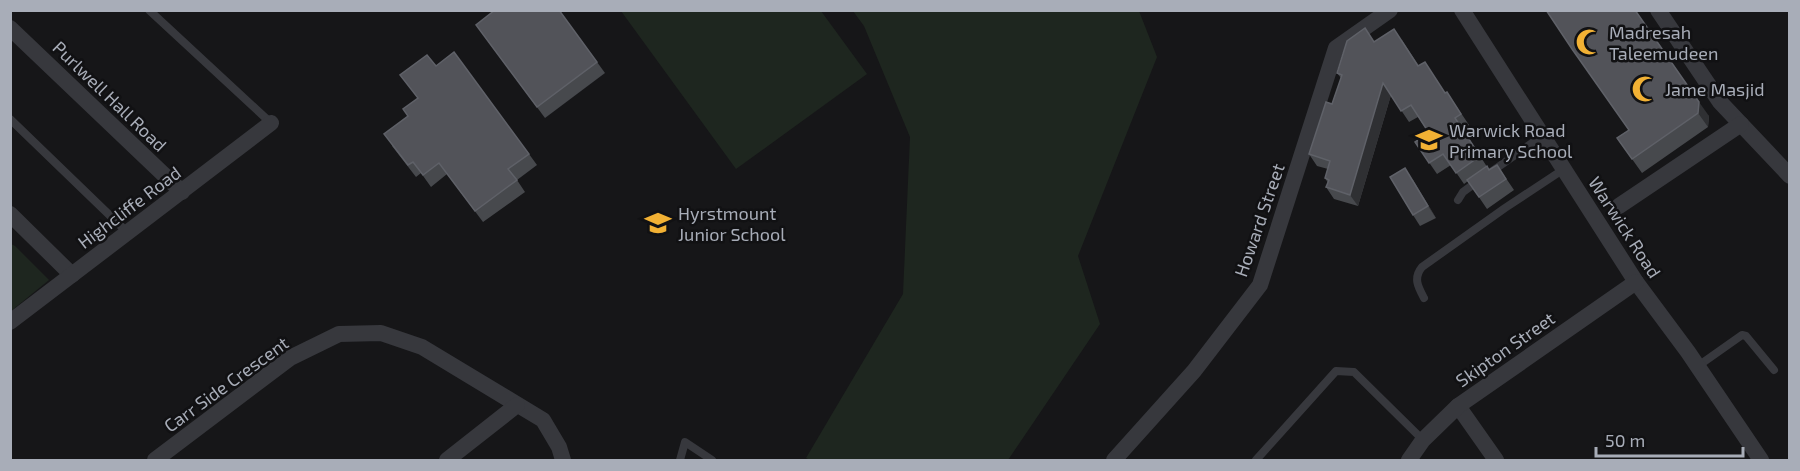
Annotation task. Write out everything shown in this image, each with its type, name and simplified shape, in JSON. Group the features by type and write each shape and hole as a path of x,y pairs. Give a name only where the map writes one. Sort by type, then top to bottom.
{"street":[{"name":"Howard Street","path":"1114,460 1194,371 1260,285 1336,48 1390,10"},
{"name":"Warwick Road","path":"1462,10 1636,282 1698,366 1761,460"},
{"path":"1658,10 1720,102 1790,176"},
{"name":"Purlwell Hall Road","path":"14,40 182,192"},
{"name":"Highcliffe Road","path":"10,322 271,123"},
{"path":"1619,206 1741,124"},
{"path":"10,214 72,274"},
{"name":"Skipton Street","path":"1409,460 1423,440 1458,406 1636,282"},
{"name":"Carr Side Crescent","path":"155,460 290,358 339,334 381,333 422,347 543,420 559,447 563,460"},
{"path":"447,460 517,405"},
{"path":"1458,406 1496,460"}],"lane":[{"path":"150,10 271,123"},
{"path":"10,118 127,232"},
{"path":"1458,200 1469,188 1542,136"},
{"path":"1424,298 1416,281 1417,273 1422,267 1504,208 1564,169"},
{"path":"1698,366 1742,335 1746,336 1774,370"},
{"path":"1257,460 1336,371 1354,372 1423,440"},
{"path":"680,460 685,442 712,460"}],"shaded area":[{"path":"621,11 821,11 867,74 736,169"},
{"path":"853,11 1139,11 1157,57 1078,256 1100,324 1008,460 810,460 806,458 903,294 910,137 864,26"},
{"path":"11,244 49,280 11,311"}],"building":[{"path":"495,10 559,10 597,62 537,107 476,25"},
{"name":"Jame Masjid","path":"1546,10 1635,10 1699,102 1698,113 1632,159 1617,138 1629,130"},
{"path":"1365,28 1374,42 1394,29 1418,66 1425,62 1461,114 1455,118 1480,156 1456,173 1443,154 1429,163 1415,142 1429,133 1411,105 1401,111 1383,83 1350,195 1326,187 1329,180 1325,178 1330,161 1309,154 1326,102 1332,104 1342,75 1337,73 1347,41"},
{"path":"454,52 529,154 508,169 517,180 475,211 439,163 423,175 413,162 408,165 384,134 408,116 403,109 418,98 400,75 427,55 436,66"},
{"path":"1497,165 1506,179 1479,197 1467,180 1487,166 1489,170"},
{"path":"1405,168 1428,206 1413,215 1390,177"}],"place":[{"name":"Madresah Taleemudeen","path":"1589,42"},
{"name":"Jame Masjid","path":"1645,89"},
{"name":"Warwick Road Primary School","path":"1429,140"},
{"name":"Hyrstmount Junior School","path":"658,223"}]}
